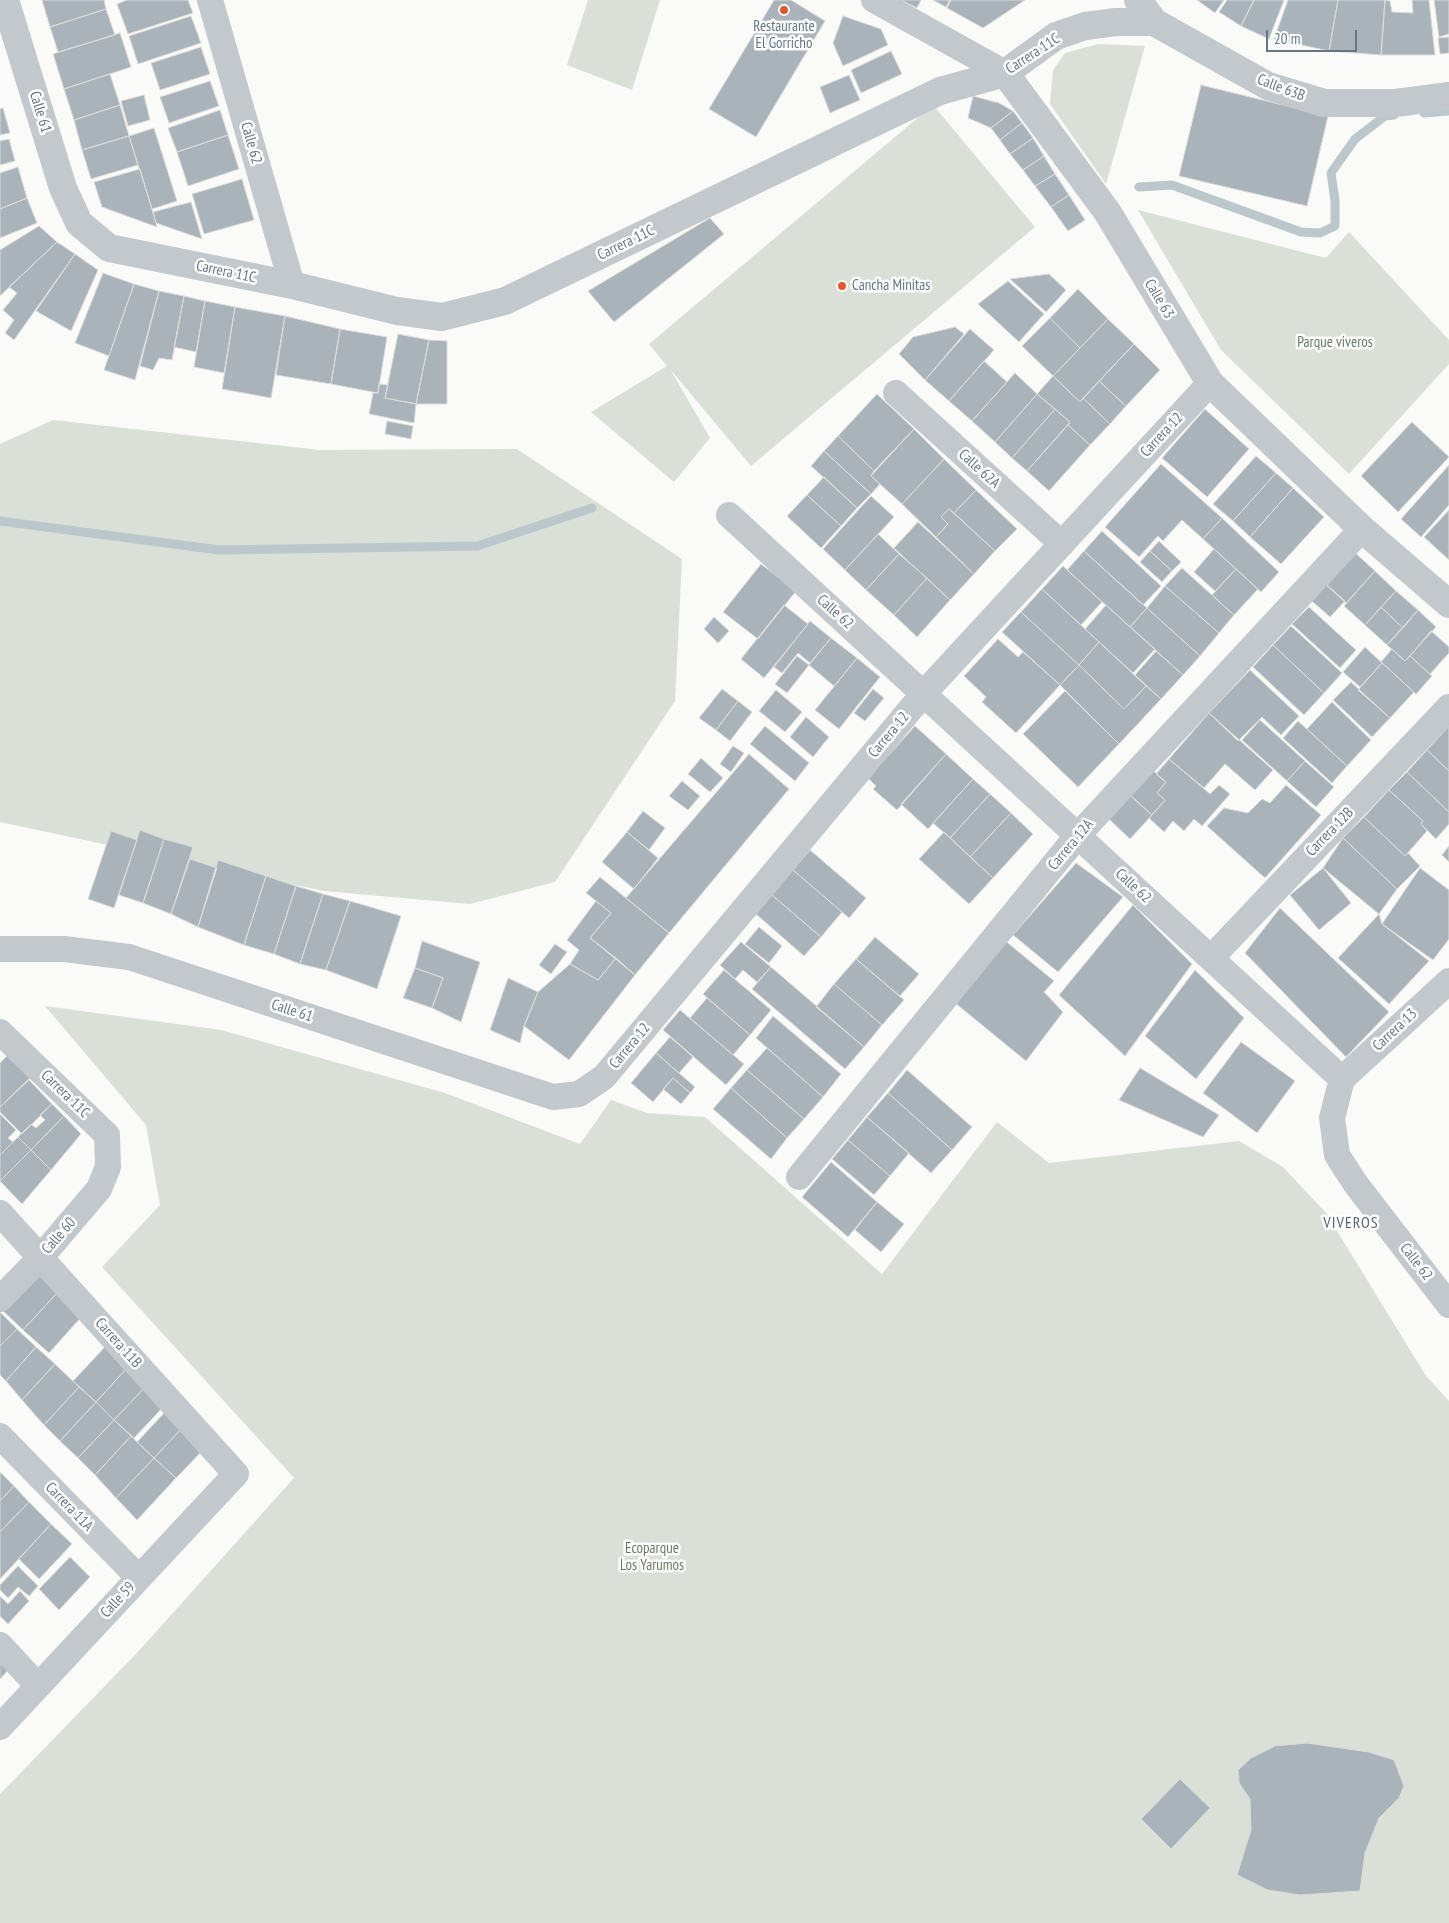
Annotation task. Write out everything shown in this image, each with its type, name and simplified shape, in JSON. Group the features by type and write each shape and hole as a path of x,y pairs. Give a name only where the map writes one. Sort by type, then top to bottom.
{"street":[{"name":"Calle 61","path":"5,0 63,188 79,223"},
{"name":"Calle 62","path":"210,0 292,285"},
{"name":"Calle 63","path":"874,0 1006,73 1108,213 1210,383 1362,529 1449,604"},
{"name":"Calle 63B","path":"1138,0 1154,22 1268,86 1324,103 1396,103 1449,96"},
{"name":"Carrera 11C","path":"79,223 109,248 292,285 397,311 442,317 505,301 940,91 1006,73 1056,36 1085,26 1116,22 1154,22"},
{"name":"Carrera 12","path":"579,1094 604,1077 924,693 1210,383"},
{"name":"Calle 62A","path":"896,393 1062,544"},
{"name":"Calle 62","path":"728,515 924,693 1342,1079 1332,1118 1337,1155 1355,1183 1449,1305"},
{"name":"Carrera 12A","path":"799,1177 1078,835 1362,529"},
{"name":"Carrera 12B","path":"1211,958 1449,707"},
{"name":"Calle 61","path":"0,950 64,949 129,957 553,1097 579,1094"},
{"name":"Carrera 13","path":"1342,1079 1449,980"},
{"name":"Carrera 11C","path":"0,1032 107,1135 108,1167"},
{"name":"Calle 60","path":"0,1299 41,1257 100,1189 108,1167"},
{"name":"Carrera 11B","path":"0,1213 236,1474"},
{"name":"Carrera 11A","path":"0,1436 139,1578"},
{"name":"Calle 59","path":"0,1727 236,1474"},
{"path":"0,1645 38,1686"}],"green space":[{"path":"588,0 660,0 632,90 567,65"},
{"path":"1098,44 1145,46 1106,184 1050,104 1053,70 1065,53"},
{"name":"Cancha Minitas","path":"933,105 1035,227 751,466 670,369 710,438 674,482 591,412 667,366 649,344"},
{"name":"Parque viveros","path":"1138,210 1326,258 1349,232 1449,340 1449,364 1349,474 1221,350"},
{"path":"53,420 320,450 517,449 682,559 675,701 555,882 470,904 324,891 0,822 0,444"},
{"name":"Ecoparque Los Yarumos","path":"45,1006 221,1030 445,1093 580,1144 611,1100 647,1113 705,1117 882,1274 997,1122 1049,1163 1239,1141 1283,1167 1326,1213 1426,1376 1449,1401 1449,1923 0,1923 0,1794 136,1654 294,1478 102,1267 160,1205 146,1125"}],"building":[{"path":"42,0 104,0 106,9 50,27"},
{"path":"127,0 188,0 193,13 128,34 117,4"},
{"path":"774,0 791,0 825,21 756,137 709,109"},
{"path":"901,0 921,0 917,8"},
{"path":"933,0 950,0 946,7"},
{"path":"951,0 1025,0 983,28 947,8"},
{"path":"1197,0 1224,0 1215,13"},
{"path":"1227,0 1254,0 1241,26 1219,12"},
{"path":"1254,0 1284,0 1269,39 1241,26"},
{"path":"1288,0 1338,0 1329,51 1274,39"},
{"path":"1338,0 1385,0 1381,55 1329,51"},
{"path":"1385,0 1390,1 1392,12 1413,13 1412,0 1429,0 1435,55 1381,55"},
{"path":"1434,0 1449,0 1449,34 1439,37"},
{"path":"106,9 115,35 58,52 50,27"},
{"path":"191,16 201,43 138,64 129,36"},
{"path":"843,16 881,29 888,45 843,66 833,43"},
{"path":"120,33 131,67 64,89 53,54"},
{"path":"1449,37 1449,53 1440,54 1438,38"},
{"path":"201,47 210,74 160,90 151,63"},
{"path":"891,51 902,74 861,93 851,70"},
{"path":"110,74 120,105 74,120 64,89"},
{"path":"849,75 860,100 830,113 820,87"},
{"path":"210,81 219,106 169,123 160,97"},
{"path":"1201,85 1328,116 1307,206 1179,176"},
{"path":"144,95 150,120 128,126 121,101"},
{"path":"973,96 999,103 1013,111 991,128 968,118"},
{"path":"120,105 129,136 82,150 74,120"},
{"path":"3,108 10,133 0,135 0,109"},
{"path":"220,110 228,135 177,152 168,128"},
{"path":"1013,111 1022,123 1000,140 991,128"},
{"path":"1022,123 1033,138 1010,154 1000,140"},
{"path":"154,128 177,201 152,209 129,136"},
{"path":"228,135 239,169 188,186 177,152"},
{"path":"129,136 138,165 91,179 82,150"},
{"path":"1033,138 1044,156 1023,170 1010,154"},
{"path":"9,139 15,161 0,165 0,141"},
{"path":"1044,156 1055,174 1035,186 1023,170"},
{"path":"18,167 27,198 0,209 0,173"},
{"path":"140,169 157,227 102,207 94,182"},
{"path":"1055,174 1069,195 1051,207 1035,186"},
{"path":"242,179 254,220 204,234 192,194"},
{"path":"1069,195 1085,220 1068,231 1051,207"},
{"path":"27,198 37,223 0,238 0,209"},
{"path":"191,202 202,239 156,223 153,212"},
{"path":"710,218 724,234 614,322 588,291"},
{"path":"39,226 57,242 0,296 0,250"},
{"path":"57,242 75,254 14,340 5,333 14,320 3,310 17,293 9,287"},
{"path":"75,254 98,270 71,331 36,311"},
{"path":"103,273 134,284 109,356 75,343"},
{"path":"1049,274 1066,290 1046,312 1010,279"},
{"path":"1008,281 1044,314 1019,342 978,304"},
{"path":"134,284 159,291 135,380 104,370"},
{"path":"1078,289 1108,319 1080,348 1050,318"},
{"path":"159,291 184,296 172,360 159,358 153,370 140,366"},
{"path":"184,296 205,301 196,352 174,347"},
{"path":"205,301 235,307 224,373 194,367"},
{"path":"235,307 285,316 271,398 222,389"},
{"path":"285,316 340,329 331,384 276,375"},
{"path":"1050,318 1080,348 1053,376 1022,346"},
{"path":"1108,319 1134,344 1080,402 1053,376"},
{"path":"955,327 964,334 925,380 899,354 913,337"},
{"path":"340,329 387,337 378,393 331,384"},
{"path":"970,329 994,350 949,401 925,380"},
{"path":"398,334 429,340 416,404 385,398"},
{"path":"429,340 447,341 447,404 416,404"},
{"path":"1134,344 1160,370 1126,406 1099,381"},
{"path":"984,361 1007,382 972,421 949,401"},
{"path":"1015,373 1037,394 995,442 972,421"},
{"path":"1053,376 1080,402 1083,398 1110,424 1090,445 1068,425 1070,422 1037,394"},
{"path":"1099,381 1126,406 1110,424 1083,398"},
{"path":"379,384 388,385 385,398 416,404 414,423 369,414 373,393 378,393"},
{"path":"877,394 914,429 874,471 838,436"},
{"path":"1037,394 1055,409 1012,458 995,442"},
{"path":"1055,409 1070,422 1027,471 1012,458"},
{"path":"1205,409 1249,449 1207,497 1162,458"},
{"path":"387,421 413,426 411,439 385,434"},
{"path":"1412,422 1449,457 1398,512 1361,476"},
{"path":"1068,425 1090,445 1049,491 1027,471"},
{"path":"914,429 944,459 902,504 871,476"},
{"path":"838,436 874,471 871,476 880,484 871,494 824,451"},
{"path":"824,451 871,494 857,508 811,466"},
{"path":"1256,456 1276,473 1233,521 1213,504"},
{"path":"944,459 976,490 954,513 949,509 941,517 948,524 936,537 902,504"},
{"path":"1161,464 1222,518 1203,539 1182,520 1163,541 1158,536 1139,557 1105,527"},
{"path":"1449,465 1449,505 1421,537 1401,519"},
{"path":"1276,473 1293,488 1250,537 1233,521"},
{"path":"824,477 857,508 841,526 807,495"},
{"path":"1293,488 1324,517 1281,564 1250,537"},
{"path":"976,490 1017,529 995,551 954,513"},
{"path":"807,495 841,526 821,548 787,516"},
{"path":"871,496 894,517 845,570 823,549"},
{"path":"949,509 995,551 974,574 936,537 948,524 941,517"},
{"path":"1449,510 1449,560 1424,537"},
{"path":"1222,518 1279,572 1261,592 1203,539"},
{"path":"918,522 974,574 950,600 894,548"},
{"path":"1102,531 1161,586 1143,605 1084,551"},
{"path":"878,534 899,554 866,590 845,570"},
{"path":"1159,541 1181,562 1172,571 1150,551"},
{"path":"1214,549 1236,569 1215,591 1194,572"},
{"path":"1352,550 1375,571 1346,603 1323,582"},
{"path":"1084,551 1147,608 1130,627 1067,570"},
{"path":"1150,551 1172,571 1162,582 1140,562"},
{"path":"899,554 927,578 894,615 866,590"},
{"path":"761,564 796,591 758,639 723,612"},
{"path":"1063,566 1102,602 1081,625 1042,589"},
{"path":"1182,568 1234,615 1219,633 1165,586"},
{"path":"1236,569 1258,589 1234,615 1212,595"},
{"path":"1375,571 1396,591 1365,625 1344,606"},
{"path":"1318,577 1345,601 1330,617 1304,594"},
{"path":"927,578 950,600 917,637 894,615"},
{"path":"1165,586 1219,633 1200,656 1147,608"},
{"path":"1042,589 1099,642 1079,665 1021,612"},
{"path":"1396,591 1418,610 1403,628 1381,607"},
{"path":"784,605 808,624 764,678 741,659"},
{"path":"1106,605 1155,649 1133,673 1085,629"},
{"path":"1309,607 1356,650 1340,668 1292,624"},
{"path":"1381,607 1403,628 1387,645 1365,625"},
{"path":"1147,608 1200,656 1183,675 1130,627"},
{"path":"1418,610 1436,627 1405,661 1387,645"},
{"path":"1021,612 1079,665 1060,685 1002,632"},
{"path":"714,617 729,631 718,643 704,629"},
{"path":"810,621 831,638 810,663 798,653 782,673 774,667"},
{"path":"1291,626 1342,673 1324,693 1273,645"},
{"path":"1431,631 1449,647 1449,653 1430,674 1410,656"},
{"path":"831,638 857,658 834,686 809,665"},
{"path":"998,639 1018,657 1023,652 1060,685 1016,733 982,702 986,697 964,676"},
{"path":"1099,642 1146,686 1124,709 1079,665"},
{"path":"1273,645 1324,693 1304,715 1253,667"},
{"path":"1365,647 1382,663 1360,687 1343,672"},
{"path":"1392,649 1405,661 1410,656 1432,676 1416,694 1381,662"},
{"path":"1156,651 1183,675 1161,699 1135,675"},
{"path":"797,656 809,665 787,693 775,684"},
{"path":"857,658 880,677 839,729 815,710"},
{"path":"1382,663 1414,692 1390,718 1358,690"},
{"path":"1079,665 1124,709 1146,686 1161,699 1119,744 1060,685"},
{"path":"1250,670 1299,716 1281,735 1262,717 1238,741 1209,713"},
{"path":"1351,682 1390,718 1372,737 1333,700"},
{"path":"722,689 738,701 716,730 699,718"},
{"path":"873,689 884,698 865,721 854,713"},
{"path":"776,690 802,712 785,732 759,711"},
{"path":"1065,691 1119,744 1078,787 1023,734"},
{"path":"738,701 752,712 730,741 716,730"},
{"path":"1332,702 1371,740 1347,766 1307,729"},
{"path":"1209,713 1273,770 1255,790 1225,764 1204,788 1169,759"},
{"path":"806,717 829,737 813,757 790,737"},
{"path":"1260,720 1305,761 1287,781 1242,740"},
{"path":"1298,721 1347,766 1332,783 1283,738"},
{"path":"765,726 809,763 795,781 750,744"},
{"path":"915,726 946,754 897,810 873,789 876,786 868,778"},
{"path":"1449,726 1449,771 1427,750"},
{"path":"733,746 744,753 731,772 720,764"},
{"path":"1427,750 1449,771 1449,812 1407,772"},
{"path":"749,754 789,789 669,933 626,898"},
{"path":"946,754 973,779 928,829 901,804"},
{"path":"701,758 723,778 710,792 688,774"},
{"path":"1169,759 1210,794 1219,785 1230,794 1202,826 1194,819 1184,831 1173,821 1164,832 1149,818 1165,800 1157,793 1166,782 1156,774"},
{"path":"1305,761 1334,787 1316,807 1287,781"},
{"path":"1148,766 1166,782 1157,793 1165,800 1152,815 1125,791"},
{"path":"1407,772 1449,812 1449,824 1436,839 1421,824 1423,821 1389,790"},
{"path":"973,779 990,794 950,838 933,823"},
{"path":"682,781 700,796 688,810 669,796"},
{"path":"1286,785 1321,815 1265,878 1207,826 1224,808 1248,813 1262,799 1270,803"},
{"path":"1389,790 1423,821 1421,824 1427,831 1405,856 1364,817"},
{"path":"1128,793 1152,815 1130,839 1107,817"},
{"path":"990,794 1011,813 970,857 950,838"},
{"path":"643,811 665,828 649,850 627,832"},
{"path":"1011,813 1033,834 993,878 970,857"},
{"path":"1364,817 1405,856 1408,853 1420,866 1397,889 1343,838"},
{"path":"140,830 164,839 143,903 119,895"},
{"path":"111,831 137,840 114,908 88,899"},
{"path":"627,832 658,858 634,889 602,862"},
{"path":"944,832 993,878 969,904 919,859"},
{"path":"1343,838 1397,889 1379,914 1323,868"},
{"path":"164,839 193,847 171,914 143,903"},
{"path":"1449,846 1449,862 1442,855"},
{"path":"810,850 866,898 849,918 793,870"},
{"path":"190,859 217,868 198,927 171,914"},
{"path":"218,860 266,876 244,945 198,927"},
{"path":"1076,863 1123,897 1058,972 1013,935"},
{"path":"1323,868 1351,903 1319,930 1290,895"},
{"path":"1420,868 1449,890 1449,939 1433,960 1382,924"},
{"path":"793,870 842,912 821,937 772,895"},
{"path":"266,876 296,886 274,954 244,945"},
{"path":"600,877 669,933 635,975 590,938 611,913 586,893"},
{"path":"296,886 323,894 300,964 274,954"},
{"path":"323,894 350,901 326,970 300,964"},
{"path":"772,895 821,937 804,956 756,914"},
{"path":"350,901 401,916 377,989 326,970"},
{"path":"596,901 611,913 590,938 616,958 598,980 570,964 579,950 567,940"},
{"path":"1133,905 1192,964 1125,1056 1059,995"},
{"path":"1280,908 1389,1012 1346,1057 1245,953"},
{"path":"1379,914 1382,924 1429,961 1389,1004 1338,958"},
{"path":"759,927 782,946 769,963 745,944"},
{"path":"875,937 919,974 900,996 856,959"},
{"path":"1003,939 1054,981 1044,992 1063,1012 1026,1061 954,1002"},
{"path":"422,941 480,962 461,1022 432,1008 443,978 415,968"},
{"path":"741,942 771,967 757,982 743,970 735,979 720,965"},
{"path":"555,944 567,952 551,974 539,965"},
{"path":"616,958 635,975 569,1060 524,1026 538,992 570,964 598,980"},
{"path":"856,959 904,1000 882,1025 834,984"},
{"path":"771,967 864,1047 845,1069 752,989"},
{"path":"415,968 443,978 432,1008 403,998"},
{"path":"724,970 771,1010 750,1035 703,994"},
{"path":"1195,970 1244,1018 1196,1079 1145,1036"},
{"path":"508,978 538,992 524,1026 520,1043 490,1030"},
{"path":"834,984 882,1025 864,1047 816,1007"},
{"path":"707,998 750,1035 733,1055 690,1018"},
{"path":"680,1010 744,1064 726,1085 663,1030"},
{"path":"773,1016 841,1074 823,1097 756,1038"},
{"path":"670,1037 693,1057 679,1073 656,1053"},
{"path":"1241,1042 1295,1081 1257,1133 1203,1093"},
{"path":"767,1048 823,1097 804,1119 747,1070"},
{"path":"12,1051 35,1073 0,1107 0,1063"},
{"path":"656,1053 695,1087 690,1093 673,1078 653,1102 631,1083"},
{"path":"1140,1068 1219,1115 1203,1137 1119,1100"},
{"path":"747,1070 804,1119 787,1138 731,1088"},
{"path":"907,1070 972,1127 952,1150 888,1093"},
{"path":"673,1078 690,1093 681,1104 663,1089"},
{"path":"29,1080 52,1104 22,1134 0,1112 0,1107"},
{"path":"731,1088 787,1138 771,1159 713,1109"},
{"path":"888,1093 952,1150 931,1173 867,1117"},
{"path":"52,1104 64,1116 31,1150 18,1137 31,1124 36,1128 45,1120 40,1115"},
{"path":"0,1114 16,1130 8,1138 13,1142 0,1155"},
{"path":"64,1116 81,1134 51,1170 31,1150"},
{"path":"867,1117 909,1153 890,1176 848,1140"},
{"path":"18,1137 31,1150 0,1181 0,1155"},
{"path":"848,1140 890,1176 874,1195 832,1159"},
{"path":"31,1150 51,1170 22,1204 0,1181"},
{"path":"831,1162 877,1202 848,1237 802,1197"},
{"path":"877,1202 904,1224 881,1252 855,1230"},
{"path":"33,1269 58,1292 23,1330 0,1308"},
{"path":"58,1292 83,1315 49,1353 23,1330"},
{"path":"0,1312 17,1329 0,1346"},
{"path":"17,1329 36,1347 6,1381 0,1375 0,1346"},
{"path":"36,1347 55,1364 22,1400 6,1381"},
{"path":"105,1347 127,1368 96,1402 73,1381"},
{"path":"55,1364 79,1387 44,1425 22,1400"},
{"path":"127,1368 146,1386 114,1420 96,1402"},
{"path":"146,1386 165,1405 134,1438 114,1420"},
{"path":"79,1387 96,1402 60,1441 44,1425"},
{"path":"96,1402 114,1420 78,1458 60,1441"},
{"path":"166,1411 183,1427 154,1458 137,1442"},
{"path":"114,1420 131,1436 95,1475 78,1458"},
{"path":"183,1427 205,1448 176,1478 154,1458"},
{"path":"131,1436 154,1458 116,1498 95,1475"},
{"path":"154,1458 176,1478 137,1520 116,1498"},
{"path":"0,1472 14,1486 0,1501"},
{"path":"14,1486 29,1502 0,1532 0,1501"},
{"path":"29,1502 51,1524 0,1579 0,1532"},
{"path":"51,1524 72,1544 39,1579 19,1559"},
{"path":"70,1557 90,1577 59,1610 39,1589"},
{"path":"18,1566 38,1586 29,1596 18,1587 8,1598 0,1590 0,1585"},
{"path":"20,1591 29,1601 8,1624 0,1616 0,1596 8,1604"},
{"path":"0,1660 9,1669 0,1679"},
{"path":"1307,1743 1369,1752 1394,1760 1404,1786 1399,1798 1379,1818 1365,1853 1360,1891 1300,1895 1268,1890 1237,1875 1251,1830 1250,1799 1239,1783 1238,1770 1251,1758 1275,1746"},
{"path":"1180,1779 1210,1808 1171,1849 1141,1819"}],"waterway":[{"path":"1424,113 1449,111"},
{"path":"1139,187 1172,185 1301,232 1320,233 1335,226 1335,200 1331,173 1355,139 1385,116 1394,115"},
{"path":"0,521 219,550 477,546 592,508"}],"place":[{"name":"Restaurante El Gorricho","path":"784,10"},
{"name":"Cancha Minitas","path":"842,286"}],"district":[{"name":"VIVEROS","path":"1351,1223"}]}
